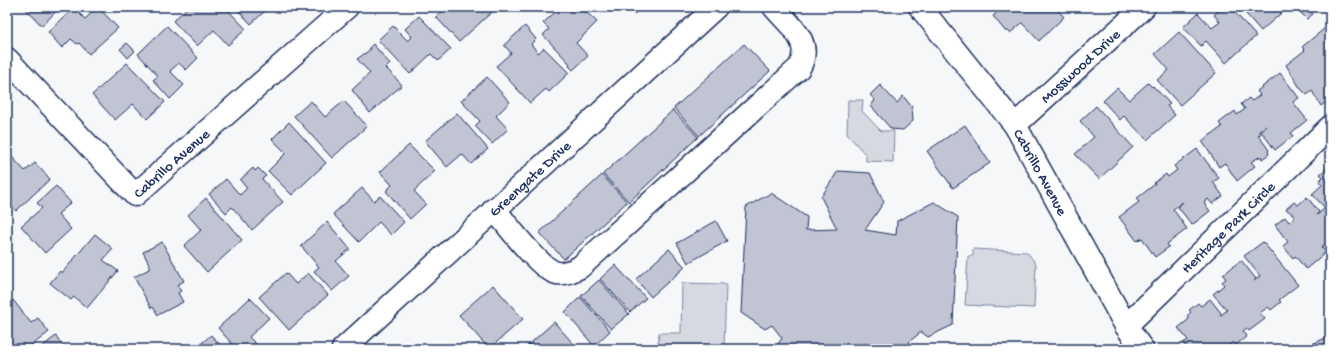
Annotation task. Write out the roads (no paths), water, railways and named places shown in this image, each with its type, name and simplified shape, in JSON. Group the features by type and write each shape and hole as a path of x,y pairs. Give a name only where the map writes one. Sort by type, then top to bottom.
{"street":[{"name":"Cabrillo Avenue","path":"7,59 135,195 347,7"},
{"name":"Greengate Drive","path":"343,349 716,7"},
{"path":"494,209 541,265 556,272 570,273 580,267 799,68 804,59 800,38 774,7"},
{"name":"Cabrillo Avenue","path":"920,7 1015,125 1126,326 1142,349"},
{"name":"Mosswood Drive","path":"1015,125 1144,7"},
{"name":"Heritage Park Circle","path":"1126,326 1330,127"}]}
